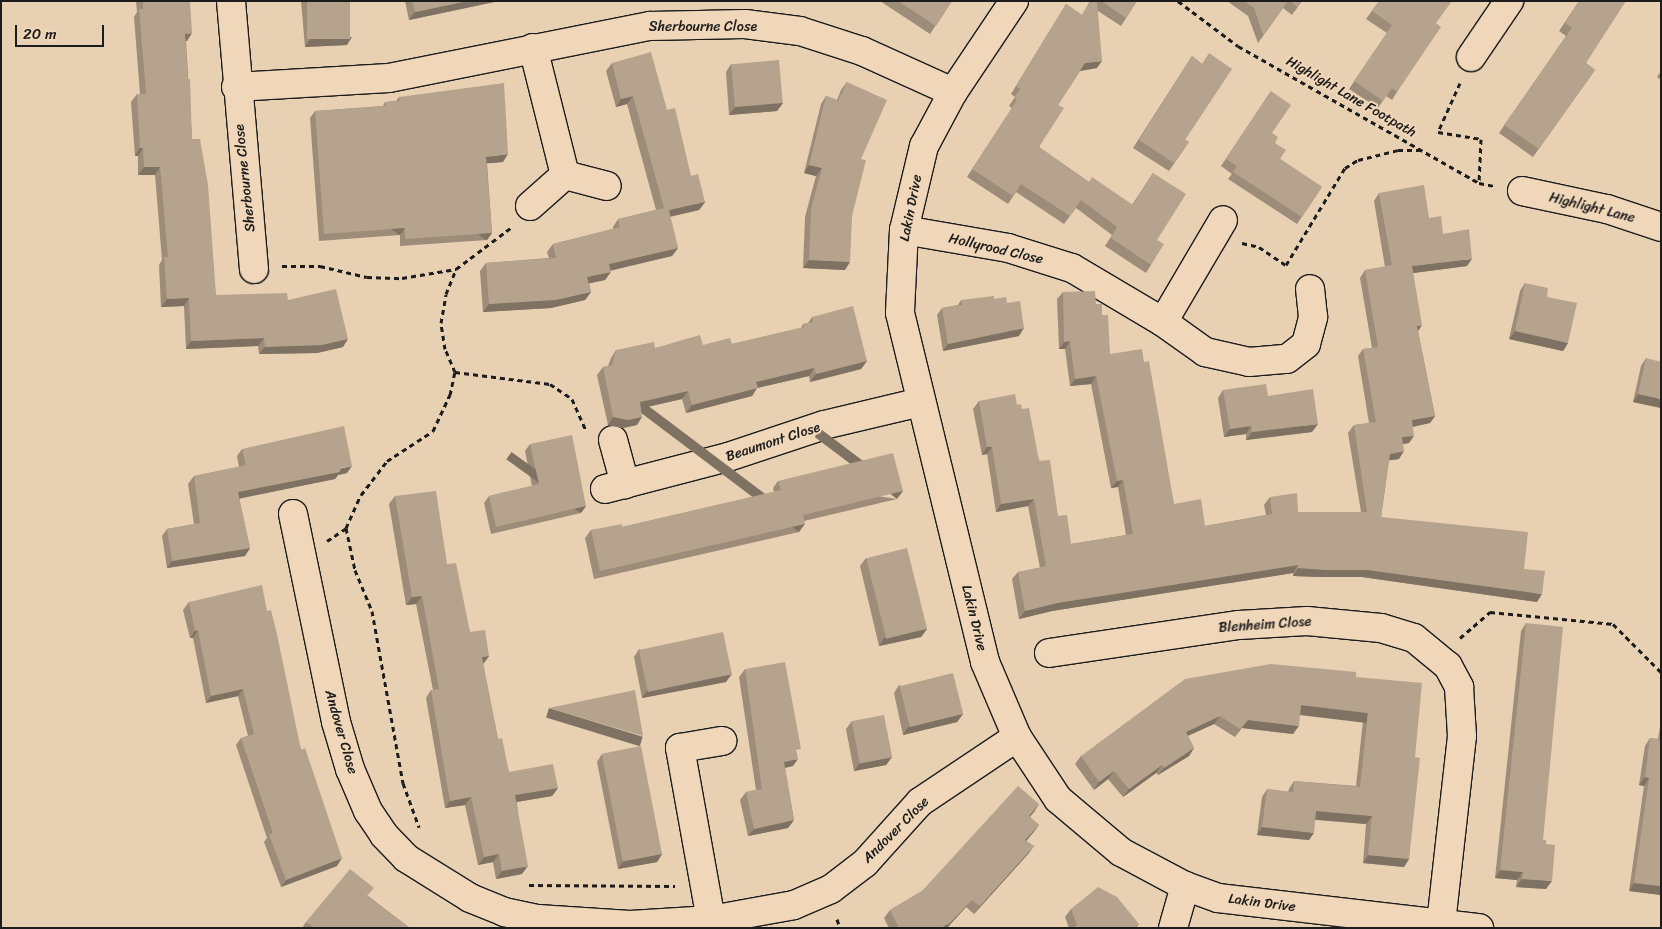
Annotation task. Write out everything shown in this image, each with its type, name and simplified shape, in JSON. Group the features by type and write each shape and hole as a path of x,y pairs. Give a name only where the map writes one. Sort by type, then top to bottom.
{"street":[{"name":"Sherbourne Close","path":"231,1 236,87 254,269"},
{"name":"Lakin Drive","path":"1014,1 953,92 924,146 904,230 900,313 985,662 1016,737 1058,798 1121,852 1185,886 1218,898 1479,928"},
{"path":"1471,57 1509,1"},
{"name":"Sherbourne Close","path":"236,87 389,78 650,26 745,24 800,31 854,48 953,92"},
{"path":"533,48 565,174"},
{"path":"565,174 607,186"},
{"path":"530,206 565,174"},
{"name":"Highlight Lane","path":"1522,191 1607,208 1661,227"},
{"path":"1163,322 1223,220"},
{"name":"Hollyrood Close","path":"904,230 1008,248 1072,268 1163,322 1204,352 1249,362 1286,359 1306,344 1313,317 1310,289"},
{"name":"Beaumont Close","path":"601,438 615,486 728,458 824,425 921,402"},
{"name":"Andover Close","path":"293,514 336,722 350,770 368,811 384,835 406,858 470,898 504,912 530,918 630,925 711,920 794,904 831,889 865,863 920,802 1016,737"},
{"name":"Blenheim Close","path":"1049,653 1239,625 1306,621 1381,628 1414,638 1448,666 1459,687 1462,736 1441,924"},
{"path":"711,920 703,886 680,748 722,741"},
{"path":"1173,928 1185,886"}],"path":[{"name":"Highlight Lane Footpath","path":"1178,1 1238,46 1480,183 1522,191"},
{"path":"1471,57 1438,132 1481,138 1480,183"},
{"path":"1286,265 1345,168 1358,160 1398,150 1422,150"},
{"path":"254,269 320,266 367,276 402,278 456,269 518,222 530,206"},
{"path":"1209,244 1234,242 1259,247 1286,265 1310,289"},
{"path":"302,559 346,528 361,495 387,461 433,431 450,395 455,372 445,349 442,323 446,294 456,269"},
{"path":"455,372 550,384 563,390 601,438"},
{"path":"346,528 355,570 372,611 403,783 419,828 426,835"},
{"path":"1439,657 1490,612 1613,624 1661,672"},
{"path":"518,885 703,886"}],"building":[{"path":"143,1 190,1 192,33 185,34 188,79 190,79 192,139 200,139 208,185 216,295 287,293 288,300 336,289 348,339 322,345 265,347 264,338 191,341 189,298 167,299 164,257 168,257 160,167 144,167 143,148 140,148 137,94 146,94 139,9 143,9"},
{"path":"307,1 350,1 350,39 307,39"},
{"path":"412,1 468,1 415,12"},
{"path":"898,1 952,1 936,26"},
{"path":"1091,1 1097,1 1102,61 1085,63 1058,105 1064,108 1039,147 1089,182 1092,177 1133,205 1153,173 1186,194 1157,240 1164,244 1151,265 1111,238 1117,227 1081,200 1070,216 1021,184 1013,196 972,169 1017,100 1014,98 1020,89 1016,86 1066,4 1082,15"},
{"path":"1101,1 1137,1 1126,18"},
{"path":"1244,1 1288,1 1263,35 1254,8"},
{"path":"1290,1 1301,1 1297,7"},
{"path":"1379,1 1452,1 1436,23 1441,27 1397,92 1392,88 1383,101 1354,81 1392,25 1372,11"},
{"path":"1579,1 1626,1 1586,63 1595,70 1539,149 1504,125 1572,28 1565,23"},
{"path":"651,52 667,110 675,108 691,176 698,174 705,202 669,210 678,248 609,264 611,272 587,277 591,292 556,300 489,304 486,263 556,258 553,244 620,227 618,219 664,208 633,96 621,99 612,63"},
{"path":"1209,53 1232,69 1185,140 1189,142 1174,163 1139,140 1192,56 1202,64"},
{"path":"779,60 783,103 735,107 731,64"},
{"path":"847,82 887,100 861,159 866,160 852,216 850,262 809,260 811,209 822,168 809,165 826,96 838,101"},
{"path":"504,83 508,154 486,157 492,233 405,239 405,228 324,234 315,111 386,106 385,102 400,101 399,97"},
{"path":"1271,91 1291,105 1272,133 1278,137 1275,143 1286,150 1280,159 1322,187 1302,217 1233,172 1237,166 1226,159"},
{"path":"1424,185 1429,218 1441,216 1443,234 1469,229 1472,259 1412,266 1422,325 1417,326 1435,416 1412,420 1414,436 1402,437 1404,451 1390,454 1381,517 1528,532 1524,569 1545,571 1542,594 1368,570 1324,570 1298,568 1298,565 1057,603 1025,611 1018,572 1046,566 1034,499 1001,504 992,447 987,447 979,401 1015,394 1017,405 1021,404 1022,409 1029,408 1039,461 1050,460 1058,516 1067,515 1071,544 1133,534 1123,480 1117,481 1096,376 1075,379 1070,341 1064,342 1063,292 1095,291 1096,304 1102,304 1102,315 1108,315 1110,354 1142,349 1144,362 1149,361 1174,504 1201,499 1205,526 1272,514 1270,497 1297,493 1298,512 1367,512 1354,425 1376,422 1363,349 1378,347 1365,270 1392,265 1379,193"},
{"path":"1525,283 1548,288 1547,297 1577,303 1568,343 1515,331"},
{"path":"994,296 994,299 1006,297 1007,303 1020,301 1024,328 948,344 942,308 962,305 961,300"},
{"path":"853,306 867,361 816,374 814,368 756,382 758,388 692,405 688,391 640,402 642,417 628,420 613,417 603,367 612,365 616,350 654,342 655,348 700,335 703,345 730,338 732,344 804,327 803,324 813,322 812,317"},
{"path":"1646,358 1661,362 1661,399 1638,394"},
{"path":"1266,384 1268,396 1313,389 1318,424 1252,432 1251,426 1230,429 1223,390"},
{"path":"344,426 352,466 340,468 340,472 238,492 250,548 172,561 167,529 200,523 194,476 246,465 242,449"},
{"path":"572,435 586,506 496,527 489,496 539,484 530,444"},
{"path":"893,453 903,491 803,515 805,524 600,571 591,530 622,524 622,527 781,490 778,481"},
{"path":"436,491 447,564 456,563 470,632 485,630 489,656 482,657 498,739 502,738 509,772 553,764 558,788 515,795 528,866 502,871 499,854 484,857 471,797 450,801 431,690 439,689 422,596 412,597 395,496"},
{"path":"907,548 927,629 886,639 866,558"},
{"path":"262,585 267,611 271,610 277,634 301,750 305,748 342,858 286,880 269,835 273,833 241,738 254,734 243,689 211,696 198,630 195,631 189,602"},
{"path":"1526,623 1563,627 1543,840 1546,840 1546,844 1555,845 1552,881 1522,879 1523,872 1500,870"},
{"path":"723,632 732,674 648,692 639,650"},
{"path":"785,662 801,749 796,750 798,759 784,762 794,820 754,829 746,792 762,789 745,669"},
{"path":"1271,664 1356,672 1356,677 1422,683 1415,757 1420,758 1409,859 1368,855 1372,816 1316,811 1314,833 1262,827 1267,789 1293,792 1294,781 1360,787 1368,713 1301,705 1299,726 1248,720 1240,729 1220,716 1186,732 1194,748 1164,768 1162,765 1129,789 1114,771 1099,782 1081,756 1185,679"},
{"path":"953,673 963,714 910,727 900,686"},
{"path":"635,690 643,736 549,708"},
{"path":"884,715 892,757 860,764 852,721"},
{"path":"1650,738 1661,740 1661,886 1634,883 1649,778 1645,777"},
{"path":"641,746 662,854 623,862 602,754"},
{"path":"1018,786 1039,804 1029,816 1039,825 1025,840 1034,846 980,906 972,900 950,923 941,928 899,928 890,910 922,891"},
{"path":"350,869 374,888 367,896 410,928 314,928 306,922"},
{"path":"1098,887 1117,897 1139,924 1134,928 1073,928 1077,925 1071,909"}]}
